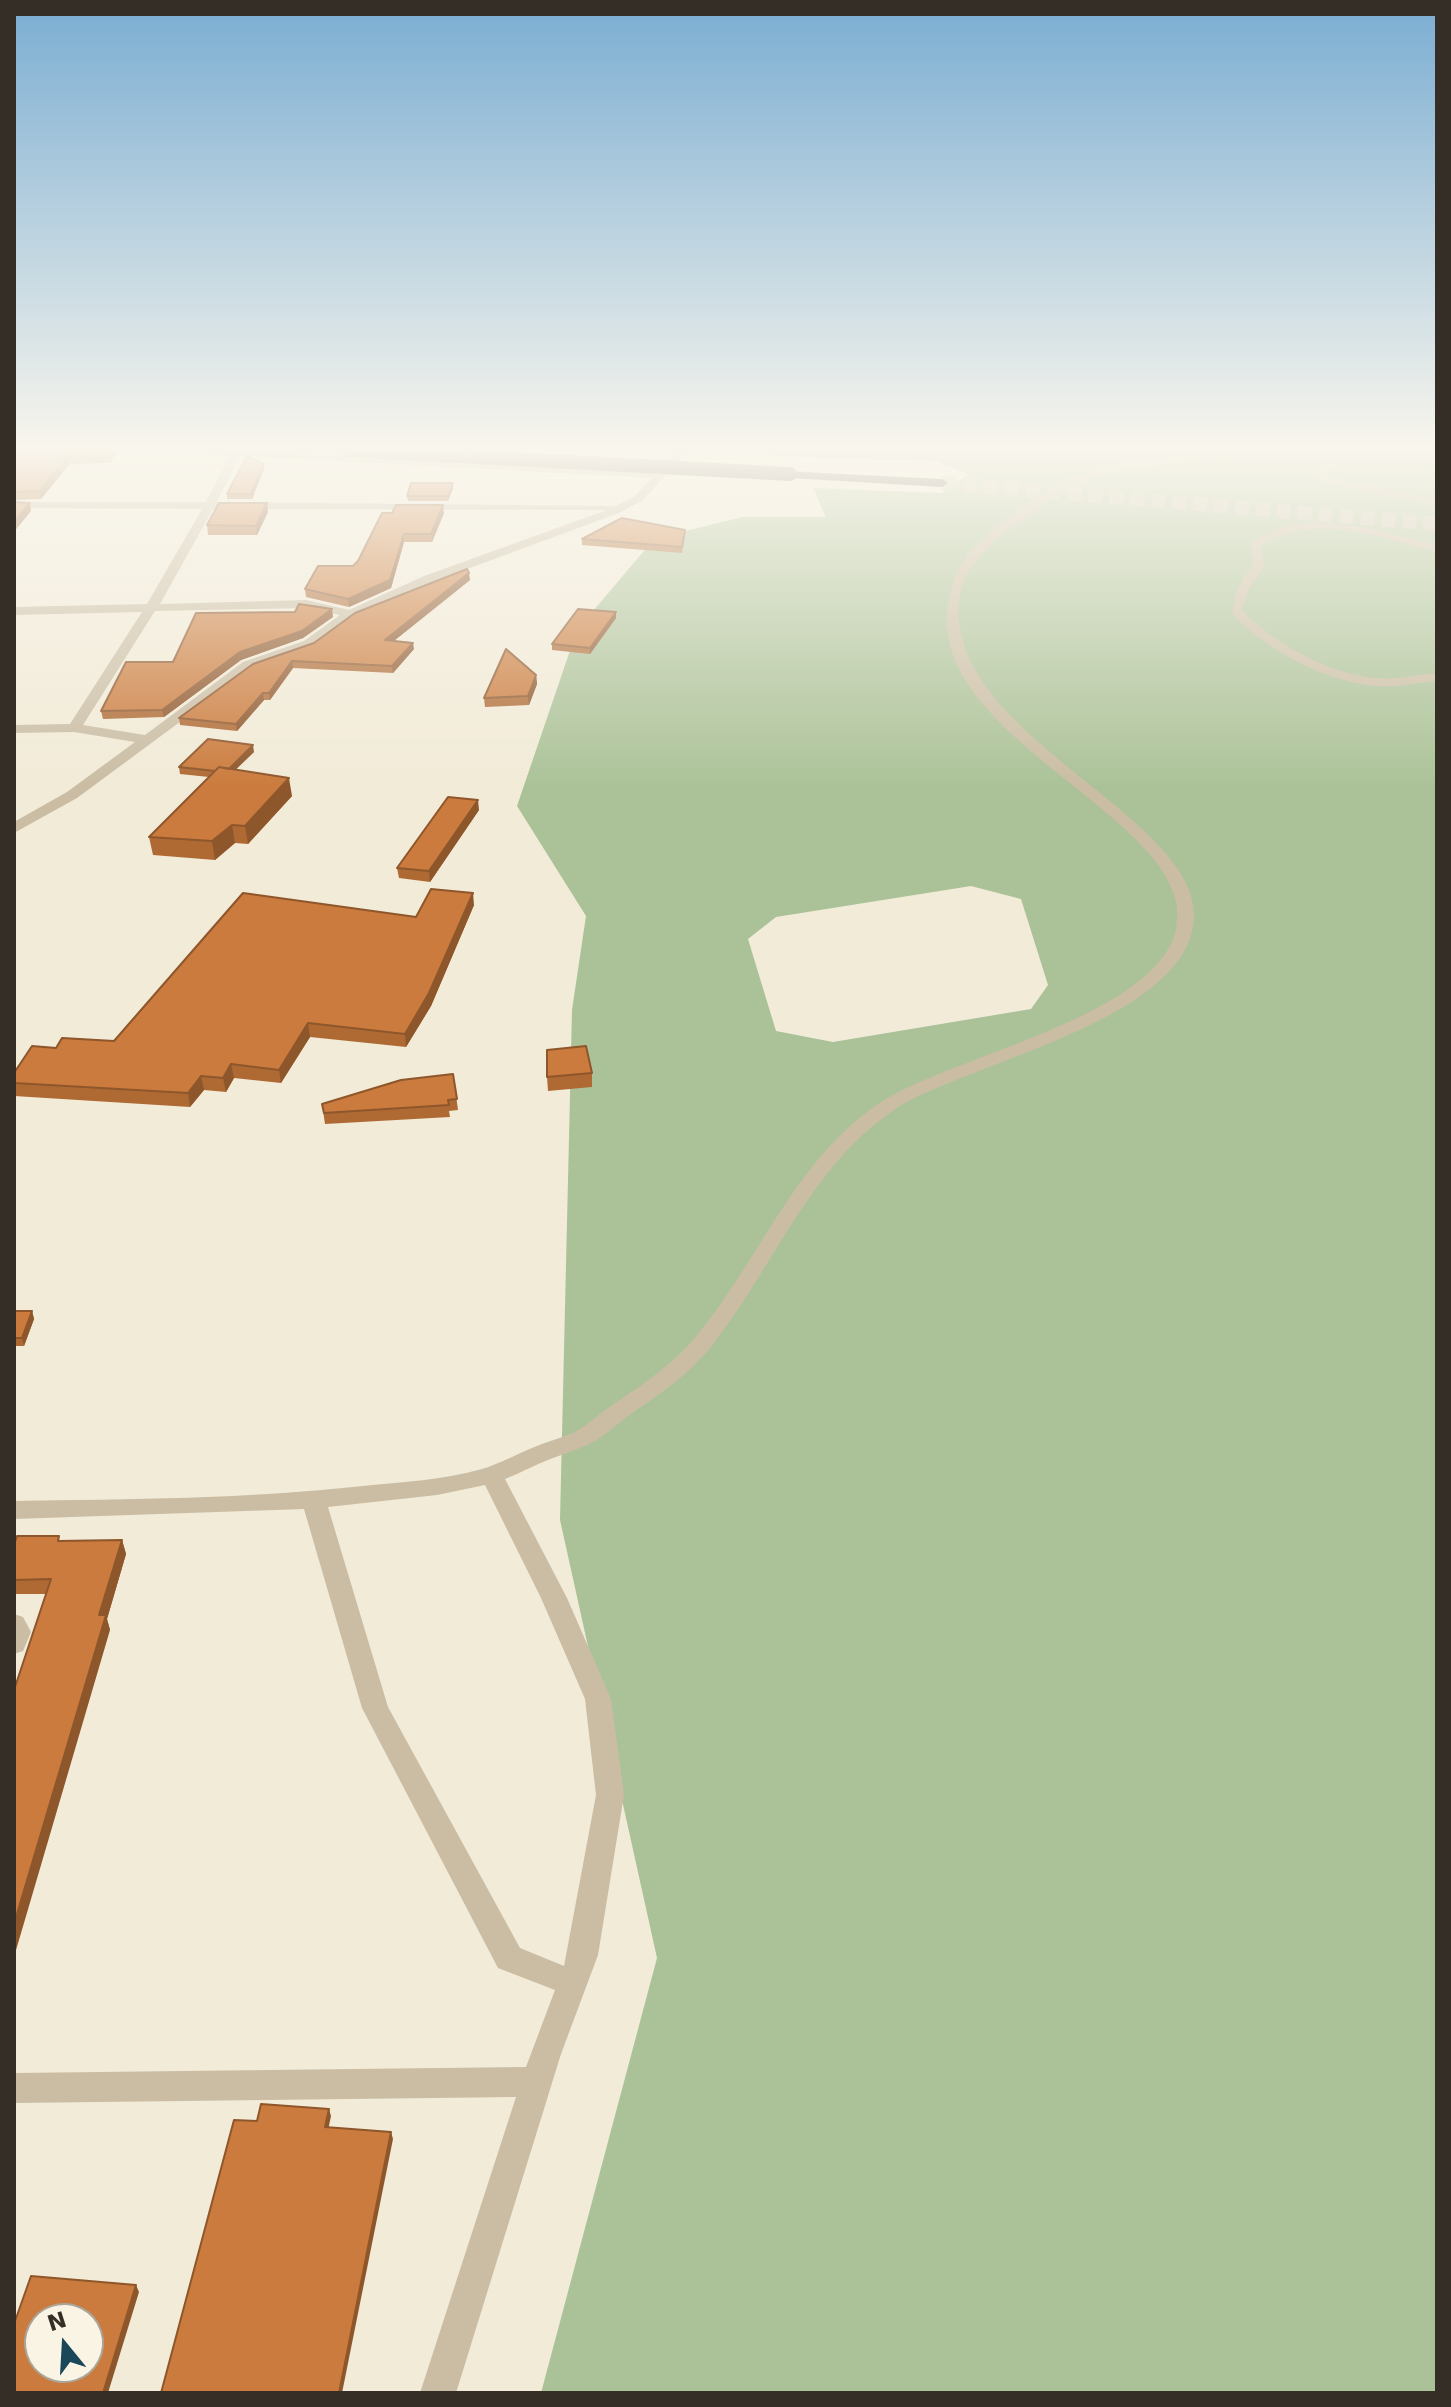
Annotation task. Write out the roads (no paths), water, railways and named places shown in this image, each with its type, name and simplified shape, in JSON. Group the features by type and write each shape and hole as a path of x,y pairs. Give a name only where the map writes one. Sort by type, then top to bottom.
{"street":[{"path":"74,728 178,562"},
{"path":"14,828 72,795 248,665 309,644 350,614 473,562"},
{"path":"14,1510 314,1501 420,1489 491,1475 586,1436 659,1388 705,1340 835,1147 890,1104 1110,1009 1148,987 1171,963 1182,943 1187,917 1184,897 1175,875 1138,836 1003,717 978,690 961,662 951,635 951,601 967,562"},
{"path":"1261,562 1260,569 1243,587 1236,611 1246,624 1268,638 1352,678 1369,682 1437,677"},
{"path":"14,611 306,604 350,614"},
{"path":"14,729 74,728 146,739"},
{"path":"438,2393 537,2082 583,1955 610,1795 598,1699 554,1598 491,1475"},
{"path":"314,1501 363,1677 382,1722 509,1958 572,1983"},
{"path":"14,1624 18,1632 14,1644"},
{"path":"14,2088 537,2082"}]}
